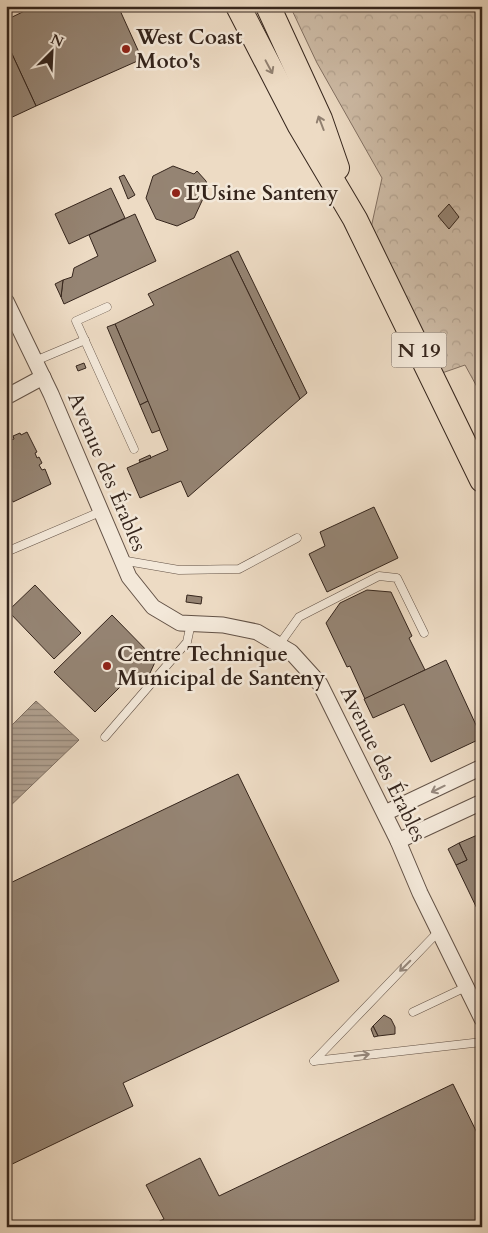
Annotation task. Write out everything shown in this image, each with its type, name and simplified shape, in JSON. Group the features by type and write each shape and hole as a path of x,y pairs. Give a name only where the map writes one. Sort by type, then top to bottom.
{"main road":[{"name":"N 19","path":"238,6 300,126 356,219 482,480"},
{"name":"N 19","path":"268,6 320,119 356,219"}],"street":[{"name":"Avenue des Érables","path":"6,301 43,377 129,577 152,607 180,622 223,626 257,632 291,652 320,684 385,813 482,1019"},
{"path":"6,397 43,377"},
{"path":"385,813 482,768"},
{"path":"398,841 482,802"}],"lane":[{"path":"107,307 76,321 134,448"},
{"path":"35,360 85,340"},
{"path":"6,552 100,512"},
{"path":"121,560 179,570 239,569 297,538"},
{"path":"279,645 299,617 379,576 397,578 424,633"},
{"path":"105,736 187,642 191,623"},
{"path":"439,931 314,1061 482,1042"},
{"path":"413,1012 466,987"}],"green space":[{"path":"290,6 482,6 482,396 465,365 442,373 369,237 382,178 317,63"}],"shaded area":[{"path":"36,701 79,740 6,810 6,731"}],"building":[{"path":"35,6 118,6 142,59 36,106 6,41 6,20"},
{"path":"6,41 36,106 6,120"},
{"name":"L'Usine Santeny","path":"173,166 194,174 197,171 206,181 208,188 194,218 177,226 156,219 146,198 153,176"},
{"path":"124,175 135,195 128,199 119,177"},
{"path":"111,188 125,218 69,244 55,214"},
{"path":"449,204 459,217 449,229 438,216"},
{"path":"135,214 156,261 64,304 61,297 63,280 72,277 74,268 98,256 89,235"},
{"path":"238,251 307,393 300,399 230,255"},
{"path":"230,255 300,399 188,497 181,481 140,498 127,468 168,450 115,324 154,305 148,294"},
{"path":"63,280 61,297 55,284"},
{"path":"115,324 148,401 140,405 107,327"},
{"path":"84,363 86,368 78,371 76,366"},
{"path":"148,401 160,430 152,433 140,405"},
{"path":"27,432 37,452 35,453 37,458 39,457 42,463 39,465 42,470 45,469 51,484 13,502 6,488 6,442 14,439 13,436"},
{"path":"150,455 151,458 140,462 139,460"},
{"path":"374,507 398,558 327,592 309,554 325,546 320,532"},
{"path":"35,585 81,633 54,659 8,611"},
{"path":"367,590 391,592 412,636 409,638 425,670 365,699 350,666 347,667 326,623 340,603"},
{"path":"187,595 202,597 201,604 186,602"},
{"name":"Centre Technique Municipal de Santeny","path":"112,615 156,660 150,673 136,680 131,676 95,712 54,672"},
{"path":"446,660 482,738 431,762 404,704 373,718 364,699"},
{"path":"238,774 339,981 123,1083 133,1106 6,1167 6,885"},
{"path":"482,833 482,919 456,865 467,860 459,843"},
{"path":"459,843 467,860 456,865 448,849"},
{"path":"384,1015 391,1019 395,1027 395,1034 378,1036 373,1026"},
{"path":"373,1026 378,1036 374,1037 371,1029"},
{"path":"453,1084 482,1143 482,1227 147,1227 164,1219 146,1185 200,1158 219,1196"}],"place":[{"name":"West Coast Moto's","path":"126,49"},
{"name":"L'Usine Santeny","path":"176,193"},
{"name":"Centre Technique Municipal de Santeny","path":"107,666"}]}
